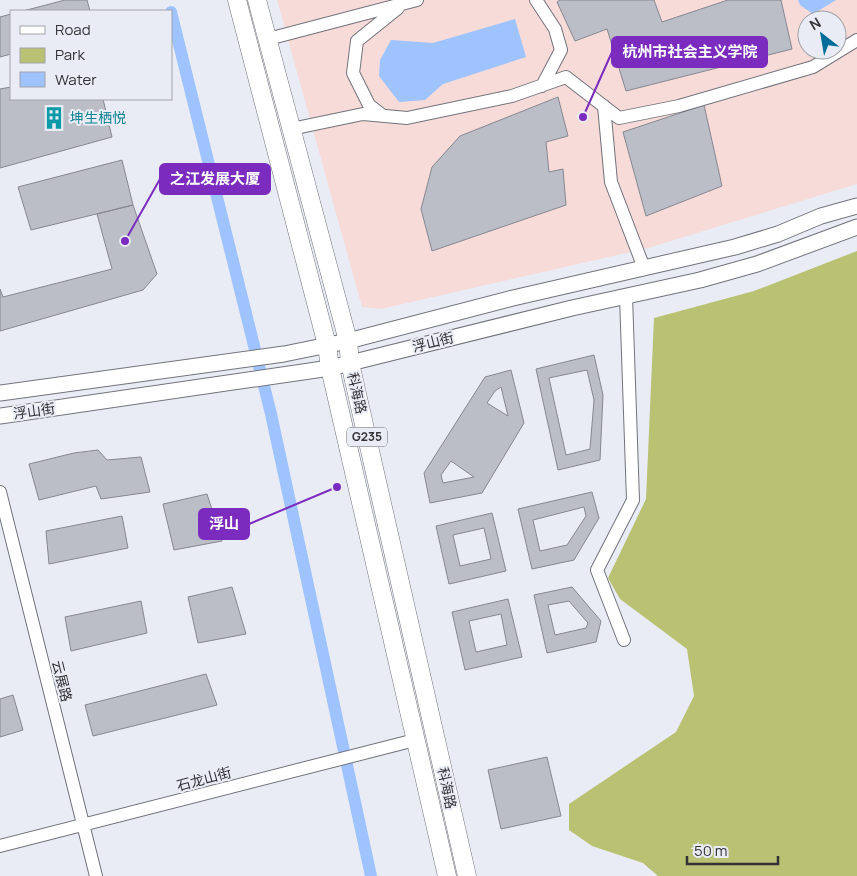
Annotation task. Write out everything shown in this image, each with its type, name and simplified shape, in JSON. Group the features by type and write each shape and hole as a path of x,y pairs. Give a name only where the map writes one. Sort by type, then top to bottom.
{"highway":[{"name":"科海路","path":"237,0 327,346 330,368 447,876"},
{"name":"科海路","path":"257,0 348,341 350,363 467,876"}],"main road":[{"name":"浮山街","path":"0,394 284,354 327,346 513,298 735,247 778,234 820,216 857,206"},
{"name":"浮山街","path":"0,416 330,368 572,308 700,280 757,264 857,227"}],"street":[{"path":"268,39 417,0"},
{"path":"536,0 554,29 561,50 542,86"},
{"path":"383,116 369,105 353,73 357,41 401,4"},
{"path":"291,129 363,114 407,118 512,96 566,77 619,118 679,106 813,67 857,40"},
{"path":"604,106 610,182 644,268"},
{"path":"624,640 597,570 633,500 626,296"},
{"name":"云展路","path":"0,492 96,876"},
{"name":"石龙山街","path":"0,846 415,740"}],"shaded area":[{"path":"277,0 857,0 857,184 648,248 381,309 362,307"}],"green space":[{"path":"857,251 857,876 658,876 643,863 592,846 569,830 569,804 676,732 694,696 687,649 620,599 608,578 646,499 654,318 754,291"}],"water":[{"path":"798,0 836,0 820,10 807,10 800,5"},
{"path":"515,19 526,57 443,84 425,100 399,102 379,76 380,60 391,40 433,43"}],"building":[{"path":"65,0 87,0 90,10 27,10"},
{"path":"560,0 654,0 662,22 728,0 781,0 792,49 626,91 607,29 575,41 557,2"},
{"path":"10,14 10,54 0,57 0,17"},
{"name":"坤生栖悦","path":"10,87 10,100 103,100 112,137 0,168 0,89"},
{"path":"558,97 568,136 546,142 549,172 563,169 566,205 432,251 421,209 432,167 460,136"},
{"path":"704,105 722,186 646,216 623,132"},
{"path":"122,160 133,205 31,230 18,187"},
{"path":"133,205 157,274 143,290 0,331 0,289 3,297 112,269 97,214"},
{"path":"594,355 603,395 600,460 558,470 536,369","holes":["587,370 594,400 590,449 566,455 549,378"]},
{"path":"511,370 524,423 482,493 430,503 424,473 485,377","holes":["501,387 508,416 487,403 495,391","451,461 474,477 443,483 441,475"]},
{"path":"98,450 107,460 141,457 150,492 101,499 96,486 39,500 29,464 74,453"},
{"path":"592,492 599,518 574,560 532,569 518,509","holes":["584,507 586,516 567,545 540,551 533,520"]},
{"path":"207,494 222,541 174,550 163,504"},
{"path":"492,513 506,571 449,584 436,526","holes":["484,528 491,559 460,566 453,535"]},
{"path":"122,516 128,548 49,564 46,531"},
{"path":"232,587 246,634 198,643 188,597"},
{"path":"572,587 601,621 596,642 547,653 534,595","holes":["569,601 588,623 586,628 555,635 548,605"]},
{"path":"508,599 522,657 465,670 452,612","holes":["501,614 507,645 476,652 469,621"]},
{"path":"141,601 147,633 71,651 65,617"},
{"path":"206,674 217,705 93,736 85,705"},
{"path":"13,695 23,730 0,737 0,699"},
{"path":"547,757 561,816 501,829 488,770"}],"waterway":[{"path":"172,16 271,414 371,876"}],"place":[{"name":"杭州市社会主义学院","path":"583,117"},
{"name":"坤生栖悦","path":"54,118"},
{"name":"之江发展大厦","path":"125,241"},
{"name":"浮山","path":"337,487"}]}
